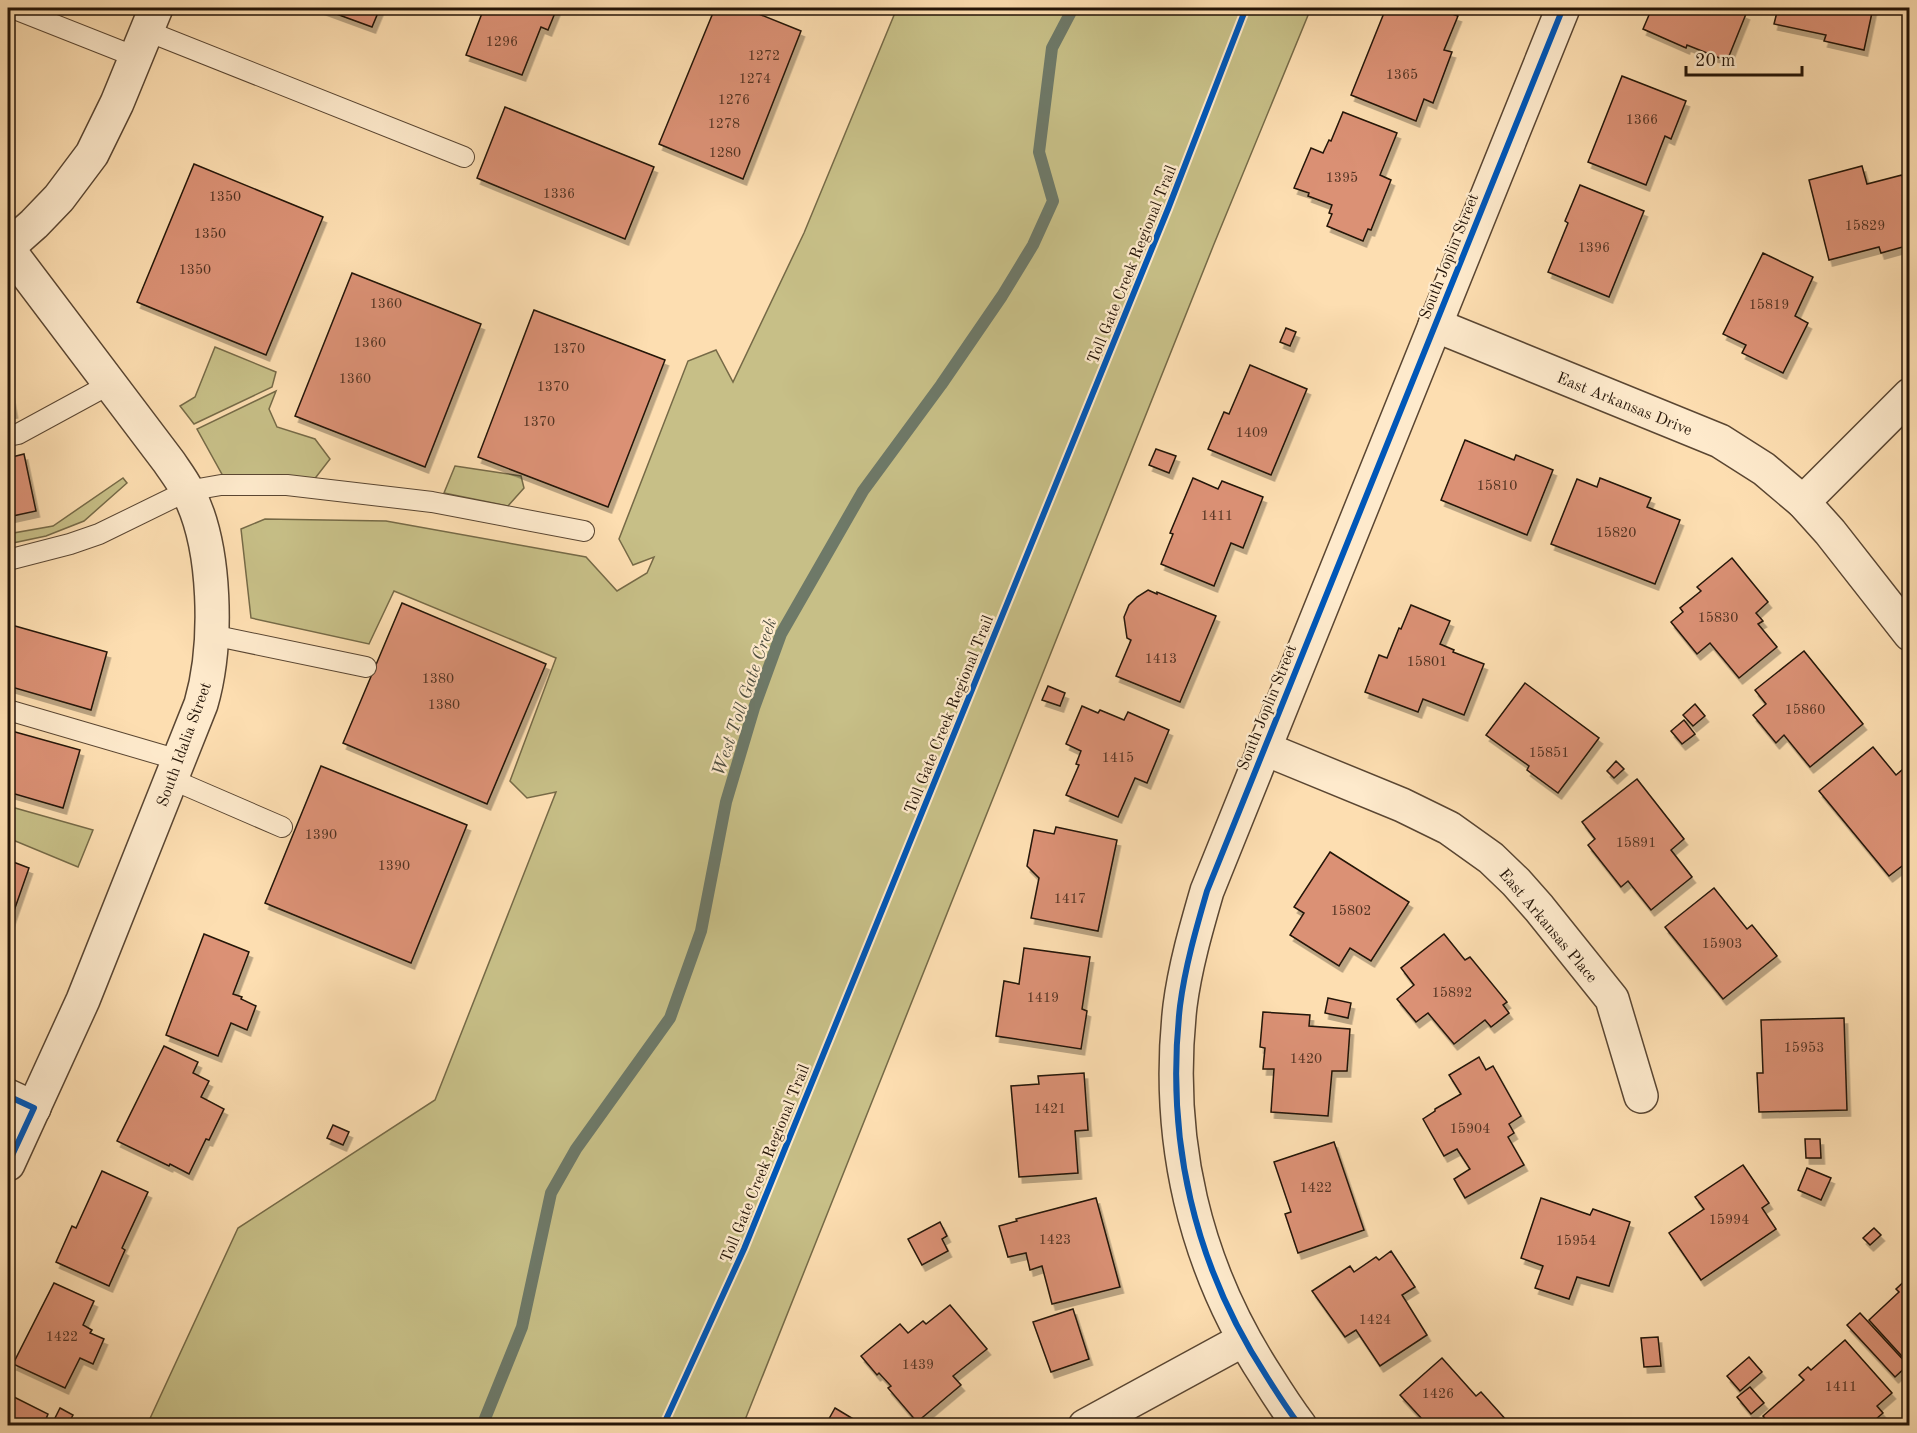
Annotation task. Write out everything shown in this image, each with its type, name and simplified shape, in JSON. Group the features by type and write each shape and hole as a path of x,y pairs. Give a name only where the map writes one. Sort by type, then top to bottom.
{"street":[{"name":"South Joplin Street","path":"1300,1425 1243,1340 1220,1293 1200,1238 1189,1192 1178,1122 1176,1064 1180,1005 1191,947 1207,891 1563,8"},
{"name":"South Idalia Street","path":"8,1164 21,1102 83,1000 201,704 208,679 213,610 200,522 188,490 8,248 59,198 92,154 117,103 146,32"},
{"name":"East Arkansas Drive","path":"1435,325 1720,441 1764,469 1803,502 1830,532 1910,634"},
{"path":"1803,502 1910,395"},
{"name":"East Arkansas Place","path":"1263,748 1402,805 1449,828 1491,858 1539,908 1612,999 1641,1096"},
{"path":"1085,1425 1243,1340"}],"lane":[{"path":"12,8 146,32 464,157"},
{"path":"8,436 18,434 110,384"},
{"path":"8,560 99,534 188,490 221,485 287,485 432,502 584,531"},
{"path":"212,635 366,667"},
{"path":"8,710 175,769 282,827"}],"shaded area":[{"path":"897,8 1311,8 1214,244 743,1425 147,1425 238,1228 435,1100 556,792 527,798 510,781 556,658 394,591 369,644 251,618 241,529 265,519 386,521 586,557 617,591 647,573 654,557 633,565 619,539 688,361 716,350 733,382 804,233"},
{"path":"215,347 276,372 272,387 194,424 180,406 195,397"},
{"path":"276,391 269,409 277,427 315,439 330,459 313,481 223,476 197,429"},
{"path":"455,466 521,476 524,488 508,506 444,493"},
{"path":"123,478 127,483 84,521 46,536 8,544 8,534 53,526"},
{"path":"8,806 93,830 78,867 8,838"}],"building":[{"path":"320,8 380,8 372,27"},
{"path":"484,8 557,8 548,30 541,27 522,75 466,55"},
{"path":"715,8 744,8 801,31 743,179 659,144"},
{"path":"1386,8 1435,8 1458,16 1444,50 1452,52 1433,103 1424,99 1416,121 1351,95"},
{"path":"1652,8 1735,8 1746,14 1727,61 1687,45 1686,48 1643,29"},
{"path":"1778,8 1873,8 1864,50 1824,41 1826,35 1774,24"},
{"path":"1909,8 1910,56 1906,56"},
{"path":"1622,76 1686,101 1671,139 1665,136 1646,185 1588,162"},
{"path":"505,107 654,167 625,239 477,178"},
{"path":"1343,112 1397,133 1380,175 1391,180 1371,230 1368,229 1363,241 1327,226 1332,214 1329,213 1332,205 1294,188 1311,148 1323,153 1329,140 1331,141"},
{"path":"194,164 323,217 266,355 137,302"},
{"path":"1862,166 1867,184 1902,175 1910,204 1910,245 1881,253 1879,247 1829,260 1809,180"},
{"path":"1580,185 1644,211 1609,297 1548,272 1568,223 1565,221"},
{"path":"1763,253 1813,277 1795,316 1808,323 1783,373 1742,353 1746,345 1723,334"},
{"path":"352,273 481,324 425,467 295,416"},
{"path":"534,310 665,360 608,507 478,457"},
{"path":"1286,328 1296,332 1290,346 1280,342"},
{"path":"1250,365 1307,389 1271,475 1208,449 1224,412 1229,414"},
{"path":"8,379 14,412 8,413"},
{"path":"1465,440 1514,460 1516,455 1553,470 1527,535 1441,500"},
{"path":"1156,449 1176,456 1169,473 1149,465"},
{"path":"24,454 36,511 8,517 8,458"},
{"path":"1193,478 1218,489 1222,481 1263,497 1243,548 1231,543 1214,586 1161,564 1173,534 1170,533"},
{"path":"1600,478 1651,498 1647,507 1680,520 1655,584 1551,544 1577,479 1597,487"},
{"path":"1732,558 1768,602 1756,613 1763,621 1758,624 1777,647 1739,678 1710,643 1697,654 1671,622 1683,612 1680,608 1701,591 1697,587"},
{"path":"1148,590 1216,616 1180,702 1116,676 1131,640 1127,638 1124,617 1129,605"},
{"path":"402,603 546,664 487,804 343,743"},
{"path":"1411,605 1450,621 1440,644 1454,650 1453,652 1484,664 1464,715 1423,699 1418,712 1365,692 1379,655 1387,658"},
{"path":"8,624 107,652 91,710 8,686"},
{"path":"1804,651 1863,724 1810,767 1784,735 1776,743 1753,715 1766,704 1755,690"},
{"path":"1525,683 1599,738 1558,793 1527,770 1529,766 1486,735"},
{"path":"1048,686 1065,693 1060,706 1042,700"},
{"path":"1695,704 1705,716 1693,726 1683,715"},
{"path":"1082,706 1098,713 1100,710 1124,720 1128,712 1169,730 1147,783 1135,778 1118,817 1066,795 1079,765 1076,764 1081,751 1066,744"},
{"path":"1684,720 1695,734 1682,744 1671,731"},
{"path":"8,730 80,750 63,808 8,792"},
{"path":"1873,747 1896,775 1902,770 1910,778 1910,860 1889,876 1819,791"},
{"path":"1616,761 1624,769 1614,778 1607,771"},
{"path":"321,766 467,825 411,963 265,903"},
{"path":"1637,779 1684,839 1671,850 1692,877 1651,910 1628,881 1621,887 1588,845 1595,839 1582,822"},
{"path":"1056,827 1117,840 1098,931 1031,918 1039,878 1027,866 1034,830 1054,834"},
{"path":"1330,852 1409,902 1371,961 1350,948 1339,966 1290,935 1304,913 1294,907"},
{"path":"8,860 29,868 8,928"},
{"path":"1714,888 1747,929 1752,925 1777,956 1723,999 1665,927"},
{"path":"204,934 249,952 233,994 256,1006 247,1030 231,1023 218,1056 166,1035"},
{"path":"1444,934 1465,960 1470,957 1507,1002 1503,1005 1509,1013 1491,1027 1485,1020 1454,1044 1428,1013 1416,1022 1397,999 1414,985 1401,968"},
{"path":"1024,948 1090,957 1082,1009 1087,1011 1081,1049 996,1036 1004,981 1019,984"},
{"path":"1328,998 1351,1003 1348,1018 1325,1013"},
{"path":"1263,1012 1310,1015 1309,1026 1350,1029 1347,1071 1332,1071 1328,1116 1271,1112 1274,1069 1263,1069 1265,1048 1260,1047"},
{"path":"1844,1018 1847,1110 1759,1112 1757,1073 1763,1073 1761,1020"},
{"path":"164,1046 198,1062 193,1073 209,1081 201,1097 224,1109 189,1174 117,1141"},
{"path":"1479,1057 1486,1070 1493,1066 1521,1116 1509,1124 1514,1133 1508,1137 1524,1165 1465,1198 1454,1179 1470,1169 1457,1149 1444,1156 1423,1119 1461,1094 1449,1075"},
{"path":"1084,1073 1088,1130 1075,1131 1078,1173 1019,1177 1011,1086 1039,1084 1038,1076"},
{"path":"333,1125 349,1132 343,1145 327,1138"},
{"path":"1805,1139 1820,1139 1821,1158 1806,1158"},
{"path":"1334,1142 1364,1230 1298,1253 1285,1214 1291,1212 1274,1162"},
{"path":"1743,1165 1769,1203 1762,1208 1776,1229 1701,1280 1669,1233 1704,1209 1695,1197"},
{"path":"1807,1168 1831,1178 1821,1200 1798,1190"},
{"path":"102,1171 148,1192 122,1248 125,1250 109,1286 56,1262 72,1226 76,1228"},
{"path":"1096,1198 1120,1287 1052,1304 1042,1266 1030,1270 1026,1253 1008,1257 999,1226 1017,1221 1016,1219"},
{"path":"1541,1198 1590,1215 1593,1209 1630,1222 1609,1286 1577,1277 1569,1299 1535,1288 1543,1266 1521,1258"},
{"path":"940,1222 947,1236 942,1239 948,1251 922,1265 908,1239"},
{"path":"1874,1228 1881,1235 1870,1245 1863,1238"},
{"path":"1391,1251 1415,1287 1402,1295 1427,1335 1380,1366 1356,1330 1345,1337 1312,1291 1350,1266 1354,1272 1376,1257 1379,1260"},
{"path":"1910,1276 1910,1365 1869,1320 1899,1292 1896,1289"},
{"path":"54,1283 94,1301 83,1325 92,1330 90,1333 104,1339 93,1364 80,1358 65,1388 13,1364"},
{"path":"950,1305 987,1349 953,1376 961,1385 917,1422 888,1388 891,1386 879,1373 877,1375 861,1356 900,1324 908,1333 923,1321 926,1324"},
{"path":"1073,1309 1089,1359 1051,1372 1033,1322"},
{"path":"1860,1313 1908,1365 1895,1377 1847,1325"},
{"path":"1658,1337 1661,1366 1644,1367 1641,1338"},
{"path":"1845,1340 1892,1393 1877,1406 1883,1413 1868,1426 1771,1426 1763,1416 1804,1380 1799,1375 1808,1367 1811,1370"},
{"path":"1749,1357 1762,1372 1740,1391 1727,1376"},
{"path":"1442,1358 1476,1396 1481,1392 1508,1422 1504,1426 1418,1426 1417,1424 1422,1419 1400,1395"},
{"path":"1750,1387 1764,1403 1751,1414 1737,1397"},
{"path":"8,1394 48,1414 43,1426 8,1426"},
{"path":"60,1408 73,1415 67,1426 51,1426"},
{"path":"835,1408 865,1426 825,1426"}],"waterway":[{"name":"West Toll Gate Creek","path":"482,1426 522,1327 551,1193 576,1149 670,1018 701,931 726,802 754,708 781,634 863,491 941,385 1002,296 1033,245 1053,201 1039,152 1052,48 1073,8"}],"cycle path":[{"name":"Toll Gate Creek Regional Trail","path":"663,1426 744,1249 1168,209 1246,8"},
{"path":"1300,1426 1242,1334 1220,1290 1203,1245 1190,1199 1177,1104 1176,1056 1185,977 1207,891 1563,8"},
{"path":"8,1096 34,1108 8,1164"}]}
